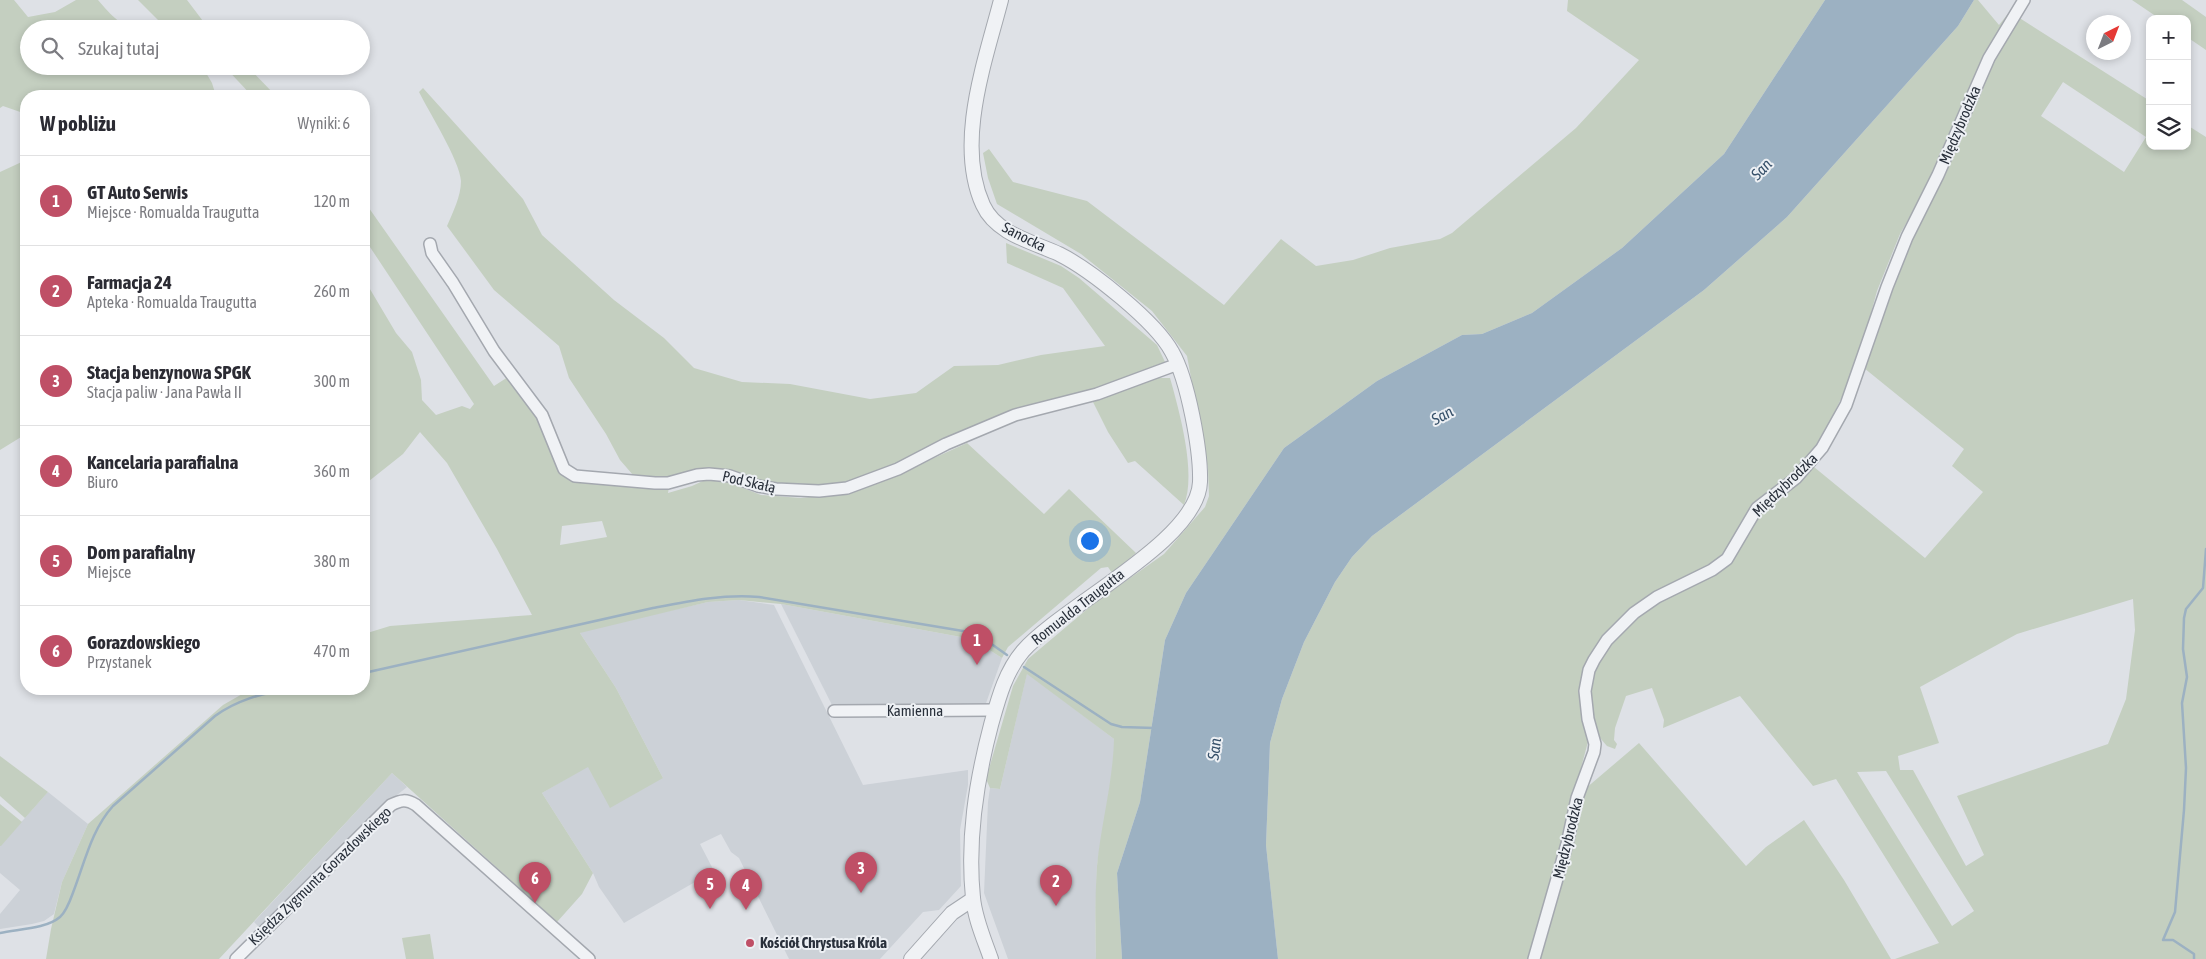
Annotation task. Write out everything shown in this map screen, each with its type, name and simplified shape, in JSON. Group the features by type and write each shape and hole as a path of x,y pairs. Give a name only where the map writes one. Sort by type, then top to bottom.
{"street":[{"name":"Sanocka","path":"1001,0 976,99 973,122 974,168 977,188 984,208 994,220 1007,230 1061,255 1089,272 1157,331 1171,350 1178,364"},
{"name":"Międzybrodzka","path":"1534,959 1567,844 1577,798 1594,752 1595,744 1588,719 1585,691 1589,670 1594,660 1607,640 1634,612 1657,597 1712,570 1727,559 1757,508 1796,478 1822,448 1846,405 1861,367 1886,287 1907,237 1942,167 1989,58 2006,26 2024,0"},
{"name":"Pod Skałą","path":"430,244 432,253 494,351 542,415 564,470 575,476 655,484 708,474 730,476 758,486 776,488 819,491 846,488 898,469 946,444 1015,415 1097,394 1178,364"},
{"name":"Romualda Traugutta","path":"991,959 973,899 972,843 974,800 995,710 1011,668 1033,640 1149,553 1184,521 1196,503 1200,482 1196,444 1190,405 1178,364"},
{"name":"Kamienna","path":"834,712 995,710"},
{"name":"Księdza Zygmunta Gorazdowskiego","path":"236,959 388,808 401,800 408,800 416,805 589,959"},
{"path":"911,959 952,913 973,899"}],"shaded area":[{"path":"739,600 774,605 863,785 968,770 968,785 960,830 961,886 939,910 923,912 880,959 789,959 739,858 731,852 721,834 700,844 714,871 624,923 599,887 593,873 542,793 588,766 663,778 616,688 580,633 585,630 708,602"},
{"path":"781,604 972,639 1002,658 985,706 833,707"},
{"path":"1027,673 1114,739 1114,761 1097,865 1096,959 1008,959 984,893 990,788 1000,789"},
{"path":"392,773 407,787 392,799 260,928 254,922"},
{"path":"48,792 88,824 62,882 54,914 44,921 0,929 0,914 20,890 0,873 0,846"}],"green space":[{"path":"0,0 14,0 28,17 55,12 76,0 98,0 118,20 20,20 20,75 207,75 214,90 20,90 20,112 3,106 0,108"},
{"path":"138,0 187,0 202,20 158,20"},
{"path":"1568,0 1825,0 1724,154 1622,248 1532,313 1482,334 1462,335 1377,381 1284,448 1186,593 1165,640 1140,802 1117,873 1122,959 1096,959 1095,912 1097,866 1114,739 1027,674 1000,789 990,788 986,779 1013,686 1028,659 1092,605 1164,554 1205,507 1209,496 1208,469 1187,356 1152,311 1081,254 997,204 988,178 983,153 989,149 1013,182 1087,201 1224,305 1281,239 1316,266 1353,260 1390,248 1440,239 1452,233 1576,128 1639,60 1567,11"},
{"path":"1974,0 1978,0 1999,25 2015,5 1925,190 1900,234 1877,291 1856,368 1817,448 1798,472 1766,495 1728,551 1716,564 1639,604 1584,674 1579,695 1585,729 1589,738 1530,959 1278,959 1266,845 1270,743 1282,699 1304,642 1335,582 1352,557 1372,536 1704,290 1787,217 1958,26"},
{"path":"2132,0 2182,0 2206,17 2206,50 2191,40 2191,15 2154,15"},
{"path":"2018,17 2146,98 2146,137 2146,150 2191,150 2191,128 2206,137 2206,959 1895,959 1939,943 1836,779 1813,786 1740,696 1663,728 1664,720 1652,688 1626,696 1615,728 1614,740 1617,744 1615,749 1607,746 1600,738 1594,724 1590,695 1592,678 1601,657 1620,631 1644,611 1671,594 1718,571 1757,514 1794,486 1814,467 1925,558 1983,492 1952,466 1964,449 1864,368 1902,259 1951,161 2002,42","holes":["2063,82 2146,137 2124,172 2041,116","2133,599 2135,630 2126,699 2108,744 1957,796 1984,855 1966,866 1913,770 1900,770 1898,756 1939,743 1920,687 2017,634","1886,771 1974,911 1952,926 1857,772"]},
{"path":"232,75 256,75 270,90 246,90"},
{"path":"423,88 523,199 542,235 614,300 664,338 694,368 742,382 790,384 870,399 916,393 954,366 998,365 1041,355 1105,346 1063,288 1007,263 1006,243 1061,266 1079,278 1157,345 1165,362 865,478 833,484 772,485 724,469 711,469 676,478 633,475 620,460 606,434 569,378 559,346 494,290 447,226 458,198 461,181 450,149 419,92"},
{"path":"20,163 20,438 0,450 0,172"},
{"path":"370,210 494,386 508,377 534,411 546,435 559,469 569,480 669,487 668,493 705,480 728,482 761,495 801,498 851,492 910,469 967,443 1044,514 1069,489 1136,553 1112,573 1108,567 1101,568 1008,647 1002,658 972,639 781,604 739,600 708,602 580,633 616,688 663,778 610,808 588,767 542,793 593,873 582,894 557,922 392,773 219,959 46,959 62,882 88,824 223,705 240,695 370,695 370,632 390,626 532,615 497,549 447,463 420,432 403,454 370,480 370,289 396,333 412,352 421,380 422,400 436,415 462,406 470,409 474,404 370,247","holes":["602,521 607,537 560,545 562,526"]},
{"path":"1157,378 1170,378 1182,424 1189,477 1188,492 1184,505 1135,461 1128,463 1108,432 1093,402"},
{"path":"1639,743 1746,866 1766,847 1804,820 1844,880 1891,959 1539,959 1585,789"},
{"path":"0,756 48,792 25,818 0,796"},
{"path":"0,804 22,822 1,846 0,846"},
{"path":"430,934 434,959 406,959 402,938"}],"water":[{"name":"San","path":"1825,0 1974,0 1958,26 1787,217 1704,290 1372,536 1352,557 1335,582 1304,642 1282,699 1270,743 1266,845 1278,959 1122,959 1117,873 1140,802 1165,640 1186,593 1284,448 1377,381 1462,335 1482,334 1532,313 1622,248 1724,154"}],"waterway":[{"path":"2194,959 2194,954 2173,940 2163,940 2175,912 2184,810 2186,768 2182,703 2187,677 2183,649 2184,618 2186,609 2203,588 2206,549"},
{"path":"370,672 653,608 732,596 759,597 969,632 983,638 1007,655"},
{"path":"1024,667 1111,724 1122,727 1154,728"},
{"path":"0,933 40,926 60,917 70,900 94,835 113,806 215,716 223,710 261,695"}],"place":[{"name":"GT Auto Serwis","path":"977,665"},
{"name":"Stacja benzynowa SPGK","path":"861,893"},
{"name":"Gorazdowskiego","path":"535,903"},
{"name":"Farmacja 24","path":"1056,906"},
{"name":"Dom parafialny","path":"710,909"},
{"name":"Kancelaria parafialna","path":"746,910"},
{"name":"Kościół Chrystusa Króla","path":"750,943"}]}
